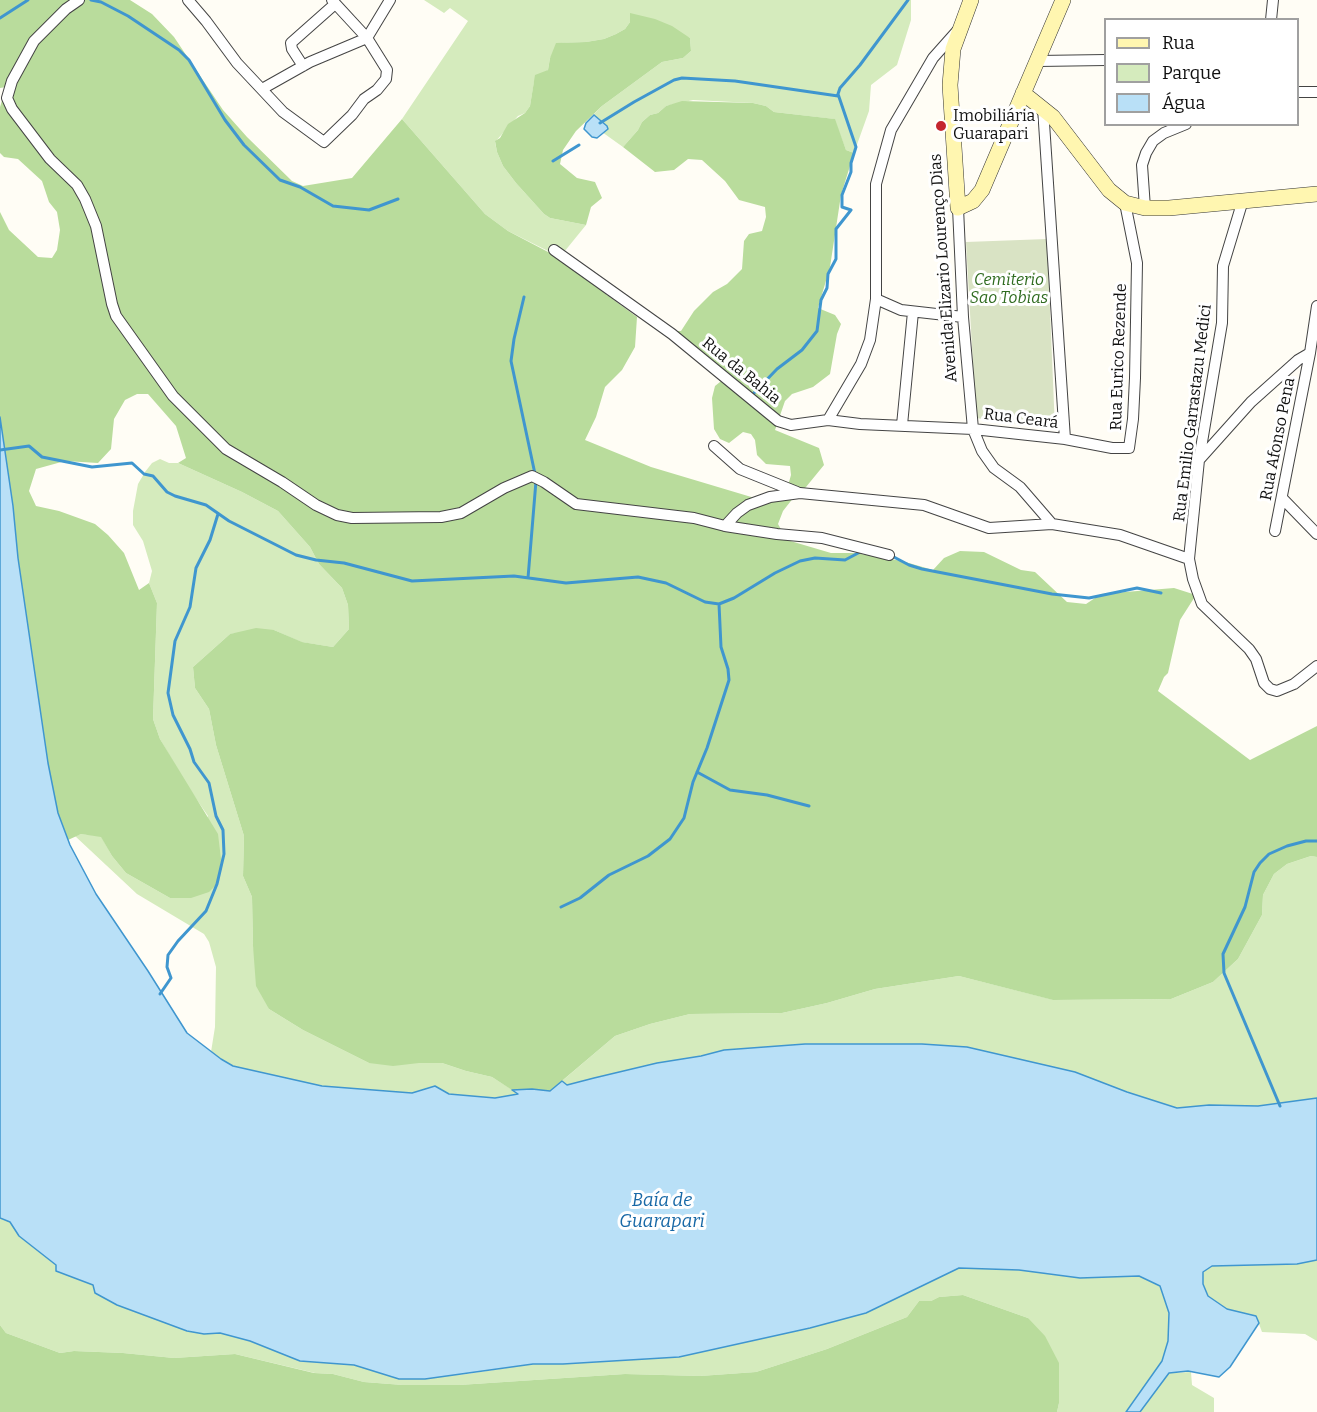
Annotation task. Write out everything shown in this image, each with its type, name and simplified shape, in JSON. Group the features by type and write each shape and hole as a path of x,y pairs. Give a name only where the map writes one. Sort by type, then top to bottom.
{"street":[{"path":"79,0 66,9 34,41 12,81 7,98 12,109 50,159 77,186 92,214 116,316 173,396 226,449 316,505 337,515 352,518 441,517 461,513 504,488 532,477 544,482 576,504 694,518 725,526 822,538 889,555"},
{"path":"262,89 303,66 367,38 390,0"},
{"name":"Avenida Elizario Lourenço Dias","path":"970,0 953,49 950,85 963,317 973,429 982,451 994,468 1020,487 1052,524"},
{"path":"958,208 973,201 982,190 1063,0"},
{"path":"1271,18 1273,0"},
{"path":"191,1 237,63 283,112 324,142 352,115 364,99 386,80 387,70 367,38 333,2 291,43 292,49 303,66"},
{"path":"828,420 861,364 870,340 876,298 876,184 891,130 933,58 961,26"},
{"path":"1038,61 1104,60"},
{"path":"1299,92 1317,92"},
{"path":"1023,93 1053,117 1109,190 1125,203 1145,208 1169,208 1317,194"},
{"path":"1043,108 1065,440"},
{"path":"1145,208 1142,165 1146,153 1153,141 1164,133 1181,126"},
{"name":"Rua Emilio Garrastazu Medici","path":"1243,200 1223,266 1222,323 1198,460 1190,559 1192,579 1202,604 1249,649 1268,687 1277,691 1285,688 1306,676 1317,666"},
{"name":"Rua Eurico Rezende","path":"1065,440 1112,448 1129,448 1136,378 1137,263 1125,203"},
{"name":"Rua da Bahia","path":"554,250 672,334 778,421 791,425 828,420 973,429"},
{"path":"876,298 901,310 963,317"},
{"name":"Rua Afonso Pena","path":"1275,531 1315,334 1317,306"},
{"path":"902,425 913,312"},
{"name":"Rua Afonso Pena","path":"1198,460 1251,402 1298,360 1310,353"},
{"name":"Rua Ceará","path":"973,429 1065,440"},
{"path":"714,446 741,469 800,493"},
{"path":"725,526 736,513 748,505 770,497 800,493 924,505 989,528 1052,524 1120,536 1190,559"},
{"path":"1282,498 1317,534"}],"green space":[{"path":"0,0 130,0 152,14 174,37 223,110 247,137 292,181 303,186 352,178 402,119 485,214 508,231 550,253 637,317 635,347 622,370 605,387 596,417 585,440 651,467 758,499 787,489 791,475 790,466 766,464 757,455 755,440 751,434 743,432 729,443 720,439 714,429 712,398 715,386 725,378 671,331 681,331 694,311 742,269 744,241 749,234 762,231 766,217 765,207 739,200 725,181 702,160 688,159 674,170 655,172 623,147 650,115 658,113 666,106 682,101 753,103 766,106 774,112 835,119 846,150 854,153 841,195 830,267 818,308 835,315 841,324 830,374 813,387 792,394 785,401 775,430 819,448 824,465 783,511 778,524 787,540 831,553 855,553 902,561 933,570 944,558 960,551 984,552 1021,570 1035,572 1067,602 1086,604 1101,594 1174,588 1196,595 1180,620 1168,673 1158,691 1250,760 1317,726 1317,857 1311,856 1287,864 1274,874 1263,895 1262,915 1238,959 1213,982 1171,999 1053,1000 959,976 875,989 782,1013 690,1014 615,1036 550,1091 512,1090 492,1077 442,1063 393,1066 369,1063 303,1030 269,1009 256,986 252,897 243,876 244,836 216,745 209,709 195,688 193,667 230,634 256,628 274,630 302,642 333,647 349,629 348,605 342,588 319,564 310,547 278,511 178,463 186,458 176,426 148,394 137,394 125,400 114,419 111,449 98,463 65,461 36,469 29,491 36,506 59,511 95,524 124,553 139,590 149,583 157,603 153,719 160,739 218,834 221,859 219,882 209,892 191,898 170,898 126,873 112,856 101,837 81,834 68,840 58,813 48,763 0,417 0,212 9,230 38,257 52,258 57,250 60,230 57,212 49,202 42,181 18,159 4,157 0,153 0,107 6,87 0,88"},
{"path":"424,0 911,0 911,20 897,65 871,85 869,111 854,153 846,150 834,119 774,112 766,106 753,103 693,100 666,106 658,113 650,115 623,147 595,127 589,119 602,106 662,62 683,58 691,51 690,38 631,14 630,22 625,29 604,39 561,43 550,58 548,70 534,82 530,106 495,142 503,166 544,214 550,218 586,225 560,257 508,231 485,214 402,119 468,21 450,8 444,13"},
{"path":"630,13 672,26 690,38 691,51 683,58 662,62 602,106 576,131 563,150 560,164 577,178 595,182 602,198 591,207 586,225 550,218 503,166 495,141 500,138 508,124 525,113 530,106 535,75 548,70 556,43 604,39 625,29 630,22"},
{"name":"Cemiterio Sao Tobias","path":"1047,239 1055,429 976,418 966,242"},
{"path":"160,459 169,463 178,463 278,511 310,547 319,564 342,588 348,605 349,629 333,647 301,642 274,630 230,634 193,667 195,688 209,709 216,745 244,836 243,876 252,897 253,946 269,1009 303,1030 369,1063 442,1063 492,1077 519,1094 495,1098 449,1094 435,1086 412,1093 322,1086 233,1066 211,1052 215,1027 216,967 209,942 204,934 137,894 75,836 81,834 101,836 112,856 126,873 170,898 208,816 160,739 153,719 157,603 149,583 152,571 143,541 133,525 133,511 138,484 152,463"},
{"path":"1311,856 1317,857 1317,1098 1258,1106 1209,1105 1177,1108 1075,1072 967,1047 922,1044 805,1044 724,1050 657,1063 567,1085 562,1081 615,1036 650,1024 690,1014 782,1013 875,989 959,976 1054,1000 1171,999 1213,982 1238,959 1262,915 1263,895 1274,874 1287,864"},
{"path":"0,1218 10,1222 19,1236 56,1265 56,1271 93,1285 154,1318 187,1331 204,1334 220,1333 250,1341 300,1360 354,1365 399,1379 467,1374 533,1364 679,1357 866,1313 959,1268 1019,1270 1080,1278 1139,1276 1160,1286 1170,1313 1168,1341 1162,1361 1126,1412 1057,1412 1059,1403 1028,1318 963,1295 919,1301 907,1317 827,1349 756,1372 700,1376 625,1374 459,1385 403,1385 364,1382 333,1374 315,1373 235,1354 174,1358 123,1353 74,1351 60,1353 6,1333 0,1325"},
{"path":"1317,1260 1317,1341 1305,1334 1262,1332 1256,1316 1227,1309 1217,1303 1208,1296 1203,1284 1203,1272 1212,1266 1297,1264"},
{"path":"963,1295 1028,1318 1045,1336 1059,1363 1057,1412 0,1412 0,1325 6,1333 60,1353 74,1351 123,1353 174,1358 235,1354 314,1373 333,1374 364,1382 459,1385 625,1374 700,1376 756,1372 827,1349 907,1317 919,1301"},
{"path":"1191,1372 1192,1385 1214,1398 1214,1412 1140,1412 1169,1373"}],"water":[{"path":"594,115 608,129 597,138 592,137 584,129 586,123"},
{"name":"Baía de Guarapari","path":"0,417 48,763 58,813 70,845 96,894 187,1033 221,1059 233,1066 322,1086 412,1093 435,1086 449,1094 495,1098 518,1094 512,1090 550,1091 562,1081 567,1085 657,1063 724,1050 805,1044 922,1044 967,1047 1075,1072 1177,1108 1209,1105 1258,1106 1317,1098 1317,1260 1297,1264 1212,1266 1203,1272 1203,1284 1208,1296 1227,1309 1256,1316 1259,1323 1230,1367 1219,1377 1188,1371 1169,1373 1140,1412 1126,1412 1162,1361 1168,1341 1169,1313 1160,1286 1139,1276 1080,1278 1019,1270 959,1268 866,1313 679,1357 533,1364 425,1379 399,1379 354,1365 300,1361 250,1341 220,1333 204,1334 187,1331 117,1305 95,1293 93,1285 56,1271 56,1265 19,1236 10,1222 0,1218"}],"waterway":[{"path":"0,18 28,0"},
{"path":"91,0 101,2 128,16 179,50 189,60 225,120 244,145 280,180 300,187 333,206 369,210 398,199"},
{"path":"754,393 777,369 802,350 817,331 821,300 827,288 828,274 836,259 836,229 851,210 842,207 842,195 851,172 856,147 838,94 840,88 908,0"},
{"path":"600,123 674,80 682,78 735,81 838,96"},
{"path":"553,161 579,145"},
{"path":"524,297 511,361 535,474"},
{"path":"0,450 29,446 42,457 92,467 132,463 144,474 153,476 167,492 206,505 229,521 296,555 344,563 412,581 514,576 566,583 638,577 666,583 705,602 719,604 800,561 815,558 845,560 862,551"},
{"path":"528,578 536,481"},
{"path":"160,994 171,978 167,967 168,955 206,911 217,884 224,854 223,830 216,816 209,783 194,762 173,715 168,693 175,641 190,607 196,568 210,540 218,514"},
{"path":"892,556 922,569 1052,594 1089,598 1137,588 1161,593"},
{"path":"561,907 580,898 609,875 648,856 670,839 684,818 693,782 707,748 729,680 721,647 719,604"},
{"path":"697,772 730,790 767,795 809,806"},
{"path":"1280,1106 1224,973 1223,954 1245,907 1254,872 1260,863 1269,854 1287,846 1306,841 1317,841"}],"place":[{"name":"Imobiliária Guarapari","path":"941,126"}]}
